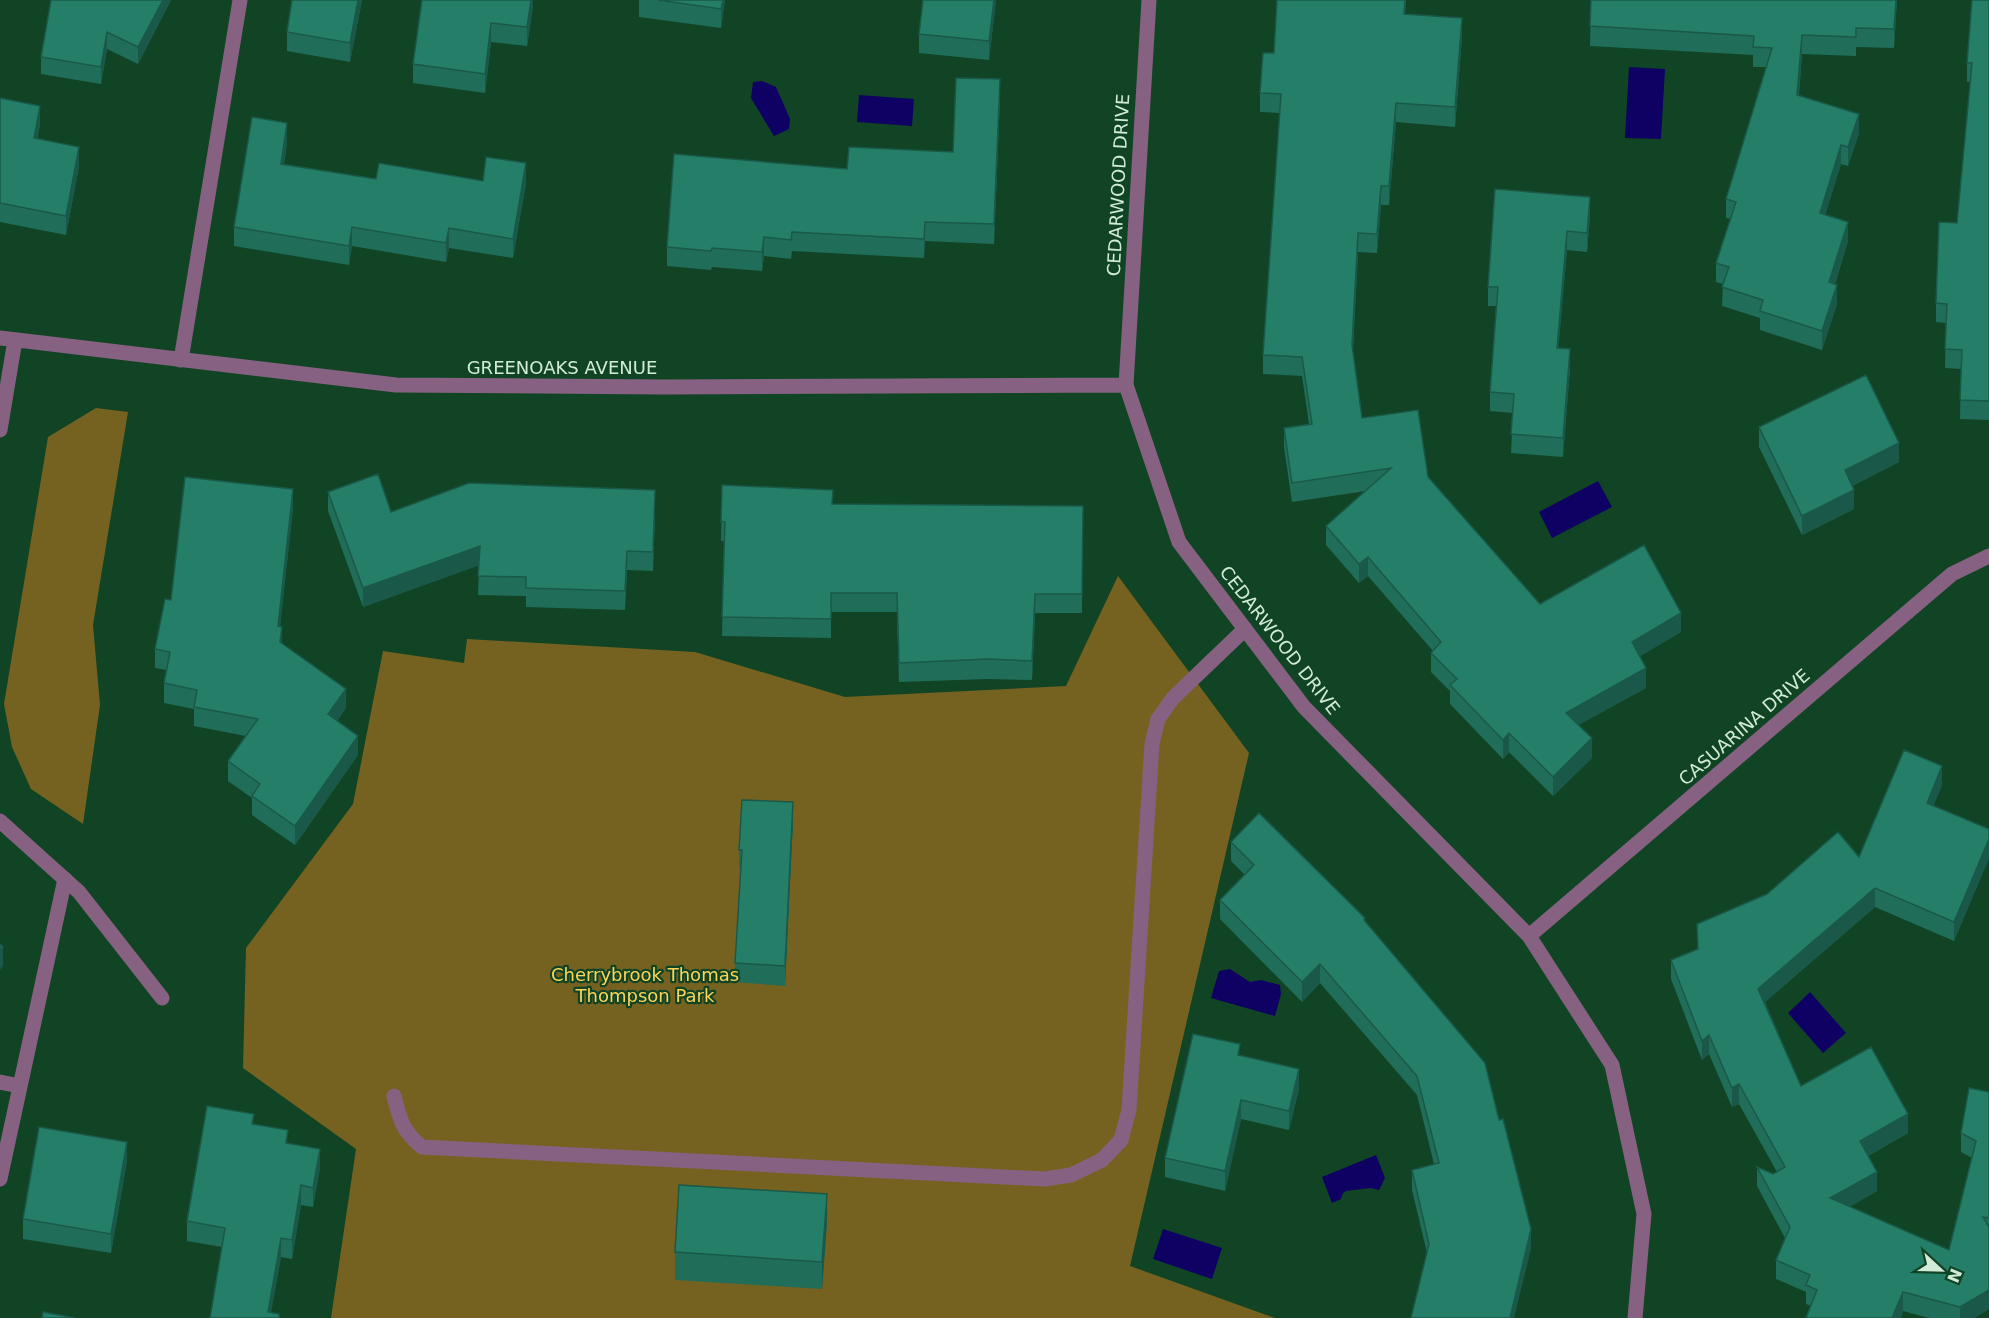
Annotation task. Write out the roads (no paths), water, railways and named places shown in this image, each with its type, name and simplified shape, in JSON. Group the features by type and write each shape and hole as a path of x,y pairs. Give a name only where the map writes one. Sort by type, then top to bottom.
{"street":[{"path":"181,360 240,0"},
{"name":"CEDARWOOD DRIVE","path":"1149,0 1126,385 1179,542 1304,707 1529,936 1612,1065 1644,1214 1635,1318"},
{"path":"0,430 8,339"},
{"name":"GREENOAKS AVENUE","path":"8,339 396,385 688,387 1126,385"},
{"name":"CASUARINA DRIVE","path":"1529,936 1952,574 1989,556"},
{"path":"394,1095 402,1126 409,1137 422,1147 1044,1179 1071,1175 1102,1161 1121,1140 1129,1110 1152,744 1158,719 1173,698 1245,629"},
{"path":"0,821 79,892 162,998"},
{"path":"0,1179 65,879"},
{"path":"0,1082 20,1086"}],"park label":[{"name":"Cherrybrook Thomas Thompson Park","path":"645,984"}]}
